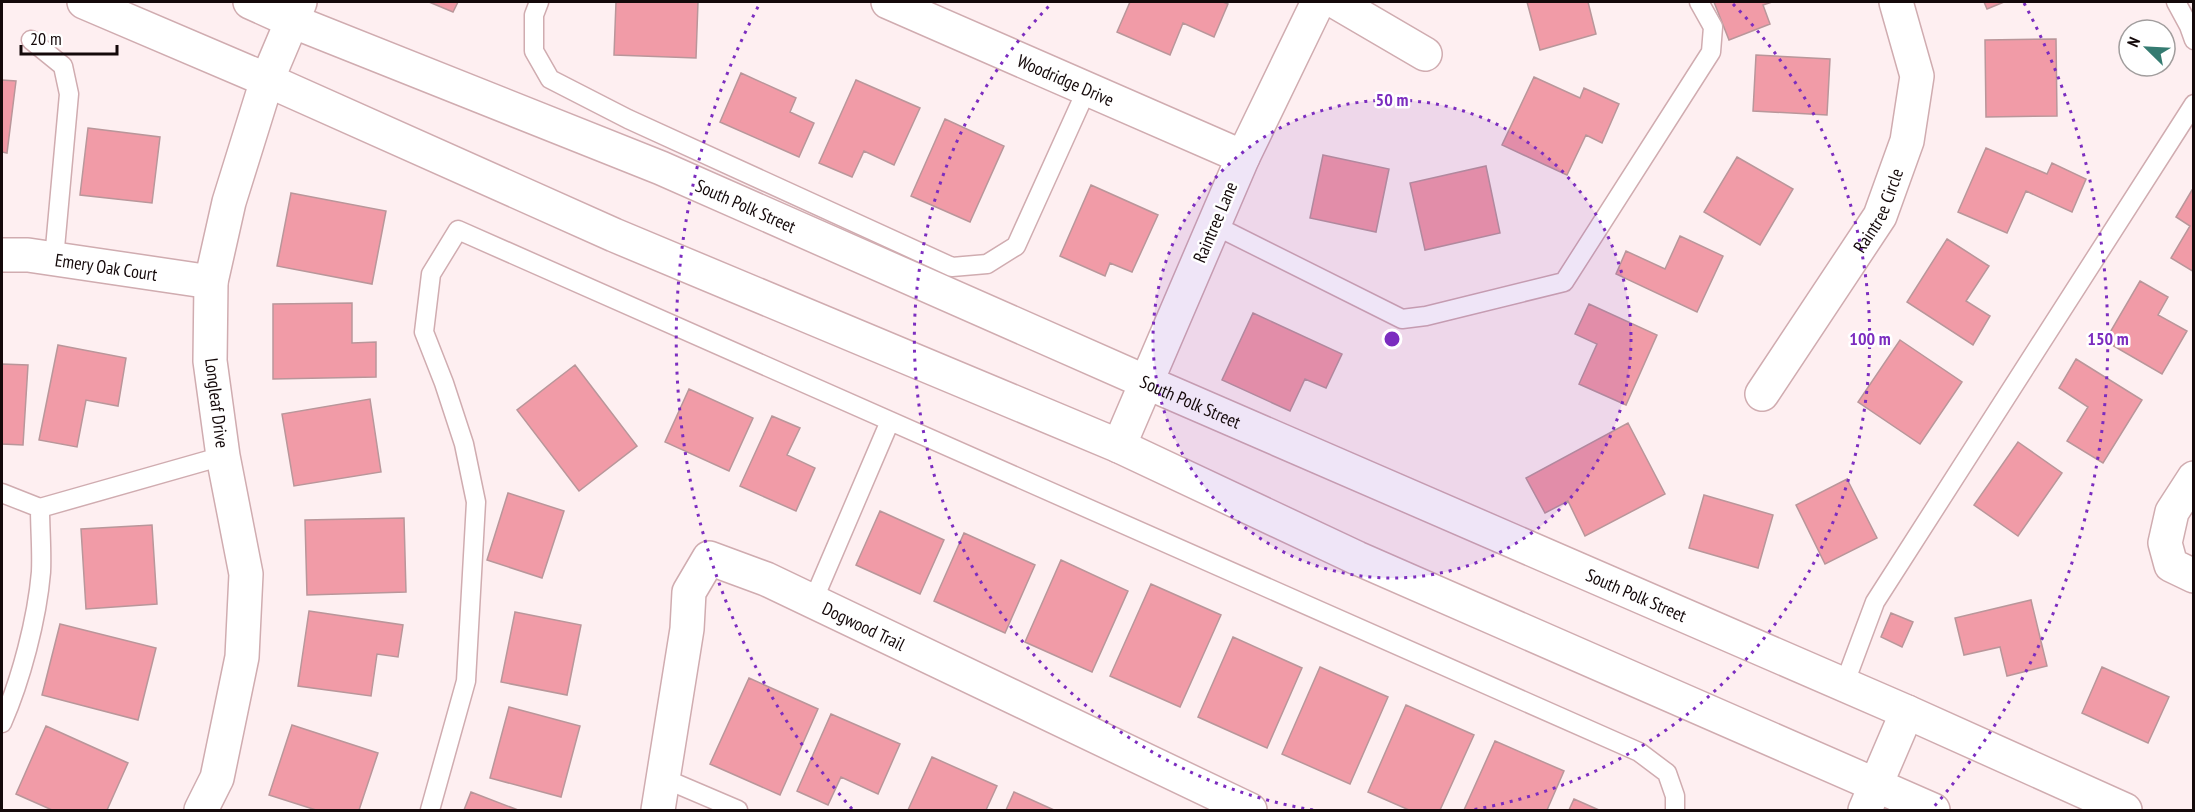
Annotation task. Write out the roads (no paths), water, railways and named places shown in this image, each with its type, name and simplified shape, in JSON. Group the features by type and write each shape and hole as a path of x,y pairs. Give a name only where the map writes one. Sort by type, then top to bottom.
{"main road":[{"path":"84,2 267,80 614,235 1119,446 1871,798 1933,810"},
{"name":"South Polk Street","path":"250,2 296,11 661,168 2126,810"},
{"name":"Woodridge Drive","path":"888,2 1243,157"},
{"name":"Raintree Lane","path":"1119,446 1243,157 1318,2"},
{"path":"1336,2 1425,54"},
{"name":"Raintree Circle","path":"1762,394 1880,216 1907,141 1917,76 1896,2"},
{"name":"Longleaf Drive","path":"201,810 217,778 242,657 246,574 224,456 210,361 211,282 229,202 267,80 296,11"},
{"name":"Emery Oak Court","path":"2,255 28,255 211,282"},
{"path":"2193,478 2172,512 2165,543 2171,565 2193,576"},
{"name":"Dogwood Trail","path":"658,810 687,628 689,592 709,558 765,579 813,601 1250,810"},
{"path":"1871,798 1906,712"}],"lane":[{"path":"539,2 534,15 534,51 550,79 628,119 952,267 987,264 1016,246 1088,89"},
{"path":"1214,225 1402,319 1426,316 1564,282 1712,52 1713,27 1699,2"},
{"path":"2176,2 2189,26 2193,40"},
{"path":"31,40 63,66 69,94 54,259"},
{"path":"1844,685 1875,602 2193,104"},
{"path":"430,810 466,681 476,502 464,444 444,383 424,333 431,274 459,231 1639,752 1667,773 1675,796 1675,810"},
{"path":"813,601 890,421"},
{"path":"2,493 40,508 224,456"},
{"path":"2,723 15,693 33,621 41,572 40,508"},
{"path":"663,778 738,810"}]}
